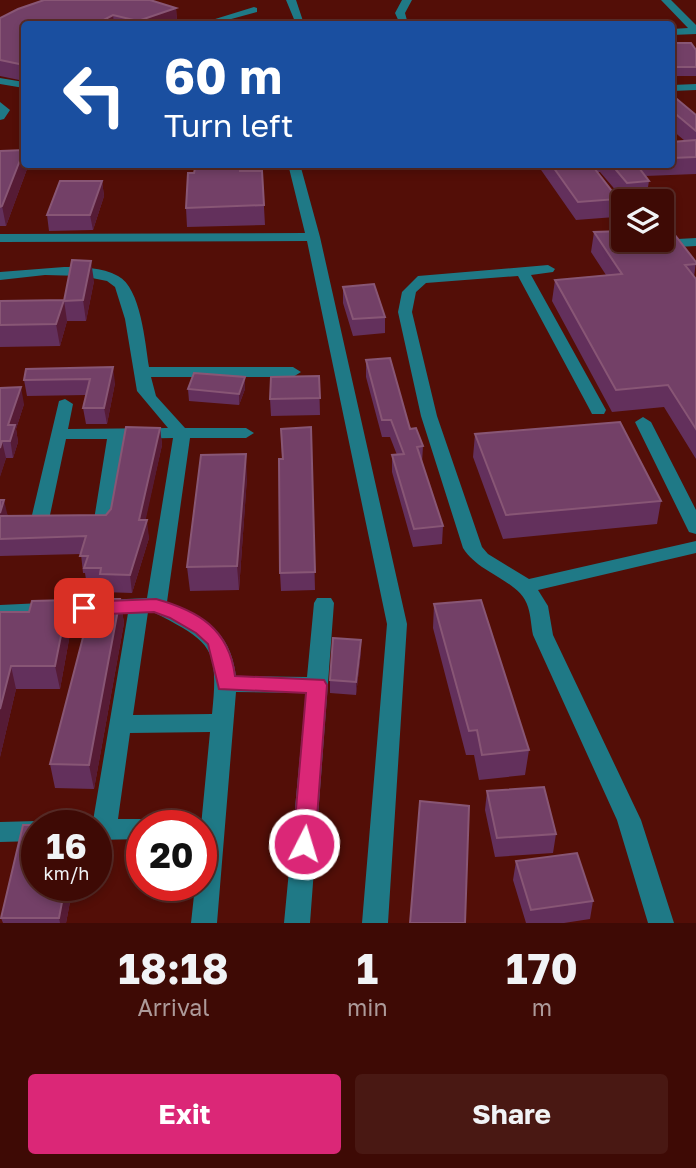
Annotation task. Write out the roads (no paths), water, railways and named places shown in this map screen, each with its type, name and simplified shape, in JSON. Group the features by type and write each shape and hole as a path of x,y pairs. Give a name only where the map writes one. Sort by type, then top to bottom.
{"street":[{"path":"290,0 299,21"},
{"path":"403,21 400,13 407,0"},
{"path":"666,0 696,31 675,32"},
{"path":"212,21 253,5"},
{"path":"0,81 21,84"},
{"path":"675,88 696,87"},
{"path":"0,105 5,110 0,117"},
{"path":"295,168 313,237 397,624 375,923"},
{"path":"594,177 611,198"},
{"path":"0,238 313,237"},
{"path":"674,243 696,242"},
{"path":"548,269 423,279 410,290 405,300 405,312 429,416 473,548 481,559 526,586 538,606 543,635 629,820 661,923"},
{"path":"0,275 46,271 86,273 114,279 126,292 141,372 149,399 180,432 183,442 120,724 104,810"},
{"path":"523,272 598,410"},
{"path":"141,372 293,372"},
{"path":"41,515 65,404"},
{"path":"643,422 696,528"},
{"path":"102,526 116,433"},
{"path":"59,434 246,433"},
{"path":"526,586 580,576 664,552 696,547"},
{"path":"297,923 324,603"},
{"path":"0,612 148,606 202,628 216,641 223,659 226,684 209,810"},
{"path":"226,684 317,685"},
{"path":"120,724 222,723"},
{"path":"0,832 21,831"},
{"path":"204,901 204,923"}]}
